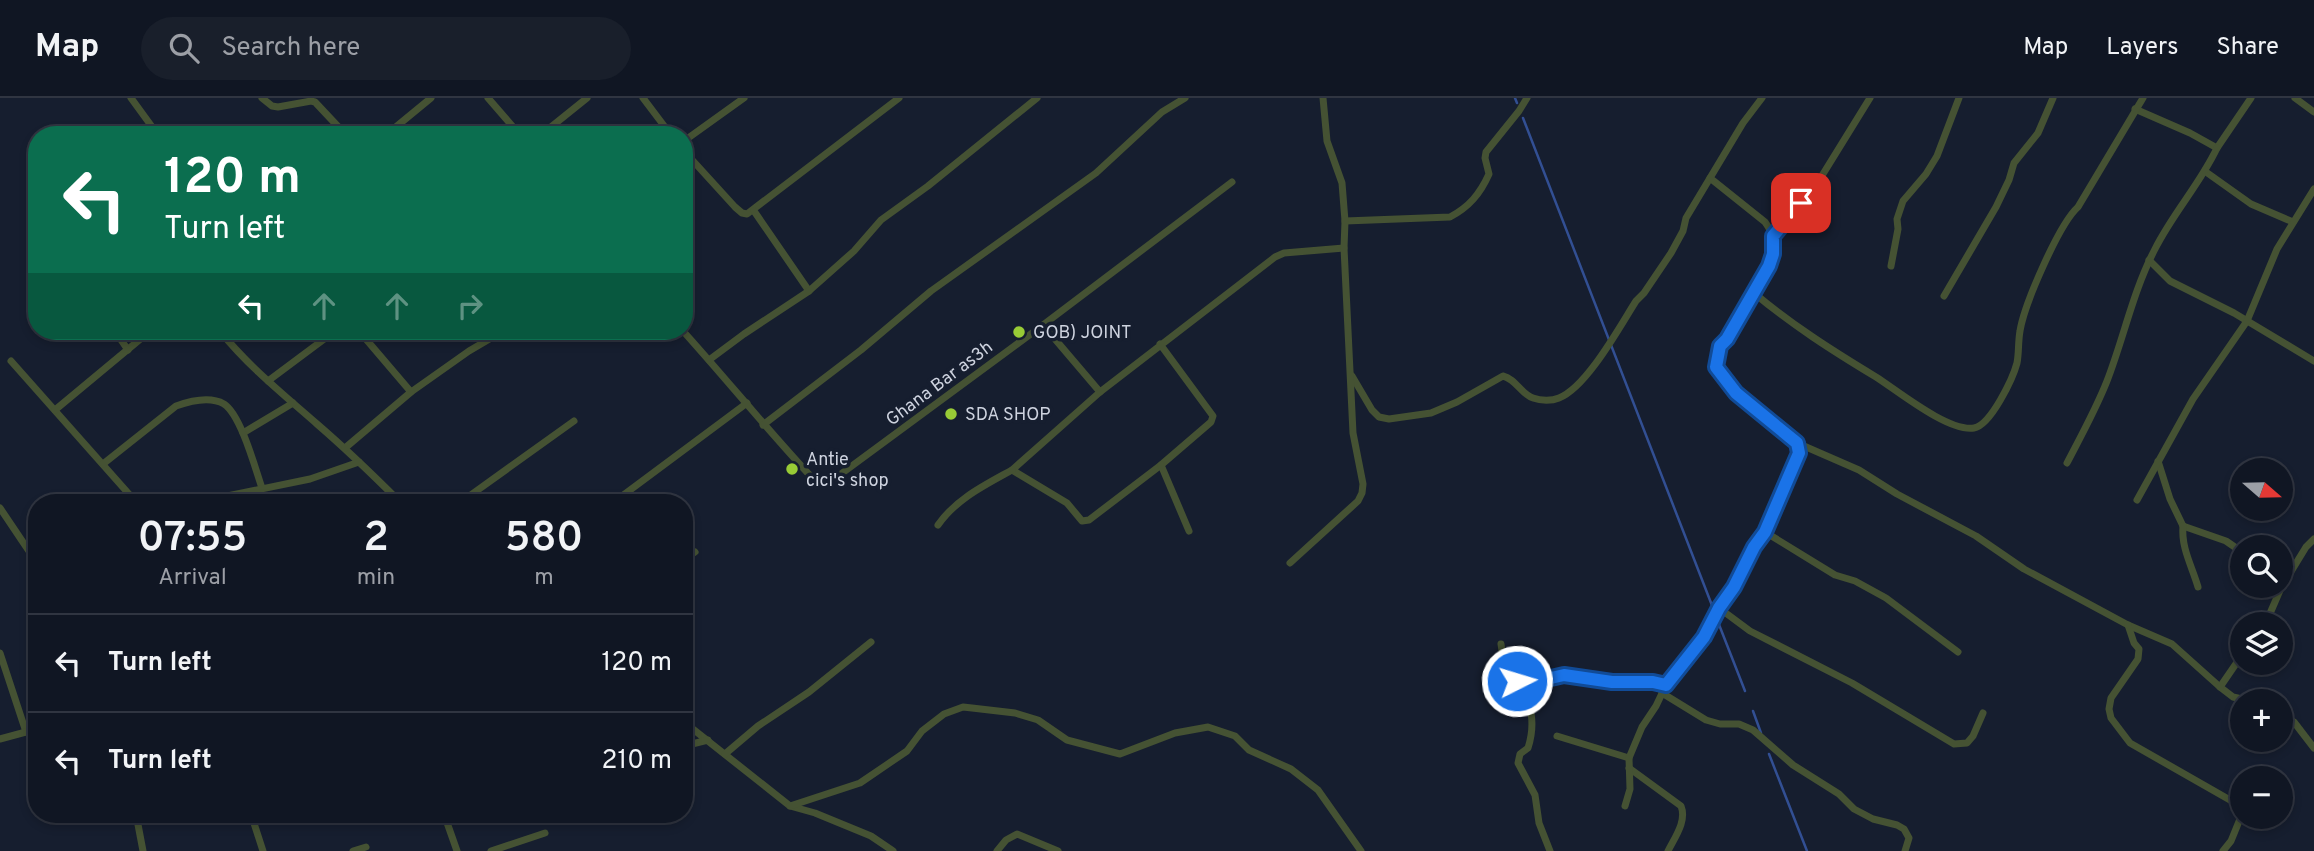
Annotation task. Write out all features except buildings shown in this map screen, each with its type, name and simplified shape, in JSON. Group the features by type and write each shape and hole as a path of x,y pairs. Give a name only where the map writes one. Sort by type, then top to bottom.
{"street":[{"path":"131,98 151,126"},
{"path":"262,98 278,107 315,102 338,126"},
{"path":"397,126 431,98"},
{"path":"488,98 512,126"},
{"path":"552,126 587,98"},
{"path":"643,98 664,126"},
{"path":"693,135 744,98"},
{"path":"693,161 735,207 747,215 899,98"},
{"path":"709,360 809,291 854,251 881,220 928,186 1037,98"},
{"path":"691,340 763,425 861,350 931,291 1096,173 1162,112 1185,98"},
{"path":"1290,563 1357,501 1363,484 1353,433 1342,183 1327,141 1323,98"},
{"path":"1345,221 1450,217 1462,211 1471,203 1489,174 1486,152 1527,98"},
{"path":"1352,376 1372,410 1379,417 1389,419 1431,413 1457,402 1503,376 1509,377 1529,397 1558,399 1568,393 1591,370 1671,253 1683,231 1686,218 1743,123 1762,98"},
{"path":"1773,236 1815,187 1870,98"},
{"path":"1891,266 1903,201 1937,156 1959,98"},
{"path":"1944,296 1996,207 2014,163 2038,133 2053,98"},
{"path":"1754,293 1814,340 1900,395 1951,424 1974,428 1981,425 2001,399 2013,375 2020,330 2055,242 2069,215 2078,207 2143,98"},
{"path":"2067,463 2108,380 2132,303 2149,260 2173,215 2206,172 2217,148 2251,98"},
{"path":"2295,98 2314,113"},
{"path":"2135,109 2217,148"},
{"path":"2206,172 2251,204 2293,222"},
{"path":"1710,178 1765,222 1773,236 1773,254 1754,293 1720,346 1716,367 1736,393 1797,443 1878,481 1976,536 2016,565 2128,625 2172,644 2230,694"},
{"name":"Ghana Bar as3h","path":"763,425 816,482 820,485 832,483 1232,182"},
{"path":"2137,500 2193,399 2247,321 2277,249 2314,189"},
{"path":"754,211 809,291"},
{"path":"938,525 945,515 967,496 1012,470 1100,391 1275,257 1284,253 1344,248"},
{"path":"2149,260 2170,281 2247,321 2314,361"},
{"path":"1043,326 1100,391"},
{"path":"121,340 128,350"},
{"path":"55,410 139,340"},
{"path":"228,340 268,381 345,448 392,494"},
{"path":"268,381 323,340"},
{"path":"367,340 411,392"},
{"path":"345,448 411,392 488,340"},
{"path":"1012,470 1067,503 1082,521 1089,520 1161,465 1211,422 1213,416 1160,344"},
{"path":"10,361 128,494"},
{"path":"103,464 176,406 188,402 213,401 223,404 243,433 262,488"},
{"path":"243,433 293,403"},
{"path":"625,494 747,403"},
{"path":"472,494 574,421"},
{"path":"1625,806 1630,789 1629,758 1642,727 1664,689 1704,637 1765,532 1799,453 1797,443"},
{"path":"2158,461 2170,499 2183,526 2182,537 2186,555 2198,587"},
{"path":"235,494 310,479 359,463"},
{"path":"1161,465 1189,531"},
{"path":"0,508 28,550"},
{"path":"2183,526 2230,544"},
{"path":"1765,532 1841,578 1854,581 1886,598 1958,652"},
{"path":"2293,565 2314,539"},
{"path":"1719,608 1750,631 1852,683 1954,744 1967,743 1983,713"},
{"path":"2128,625 2139,649"},
{"path":"2148,634 2139,649 2138,659 2111,698 2111,719 2130,743 2230,800"},
{"path":"725,754 758,726 809,692 871,642"},
{"path":"1501,644 1504,665 1521,683 1532,707 1533,727 1528,748 1520,754 1518,763 1535,795 1539,824 1550,851"},
{"path":"0,653 26,732 0,739"},
{"path":"2220,687 2230,672"},
{"path":"1521,683 1538,682 1564,675 1612,682 1653,682 1706,720 1720,724 1739,724 1753,730 1793,765 1839,794 1854,809 1904,830 1909,838 1905,851"},
{"path":"790,806 860,783 907,751 922,732 944,714 963,707 1015,713 1038,720 1068,740 1120,754 1175,733 1208,727 1235,736 1249,750 1291,769 1318,790 1361,851"},
{"path":"2293,721 2314,748"},
{"path":"693,729 790,806 815,813 871,836 893,851"},
{"path":"1557,736 1629,758"},
{"path":"693,744 708,740"},
{"path":"1629,768 1681,806 1684,813 1682,821 1668,851"},
{"path":"138,823 143,851"},
{"path":"254,823 263,851"},
{"path":"446,823 457,851"},
{"path":"2223,851 2236,829"},
{"path":"491,851 545,832"},
{"path":"998,851 1006,840 1017,834 1058,851"},
{"path":"353,851 366,847"}],"waterway":[{"path":"1515,98 1517,103"},
{"path":"1523,118 1713,608"},
{"path":"1718,622 1745,691"},
{"path":"1753,711 1761,733"},
{"path":"1769,754 1807,851"}],"place":[{"name":"GOB) JOINT","path":"1019,332"},
{"name":"SDA SHOP","path":"951,414"},
{"name":"Antie cici's shop","path":"792,469"}],"route":[{"path":"1517,681 1529,683 1575,675 1612,682 1653,682 1666,685 1689,653 1700,643 1719,608 1727,599 1746,561 1765,532 1799,453 1797,443 1789,435 1736,393 1724,379 1716,367 1717,356 1720,346 1727,339 1769,266 1773,254 1773,236 1801,203"}]}
